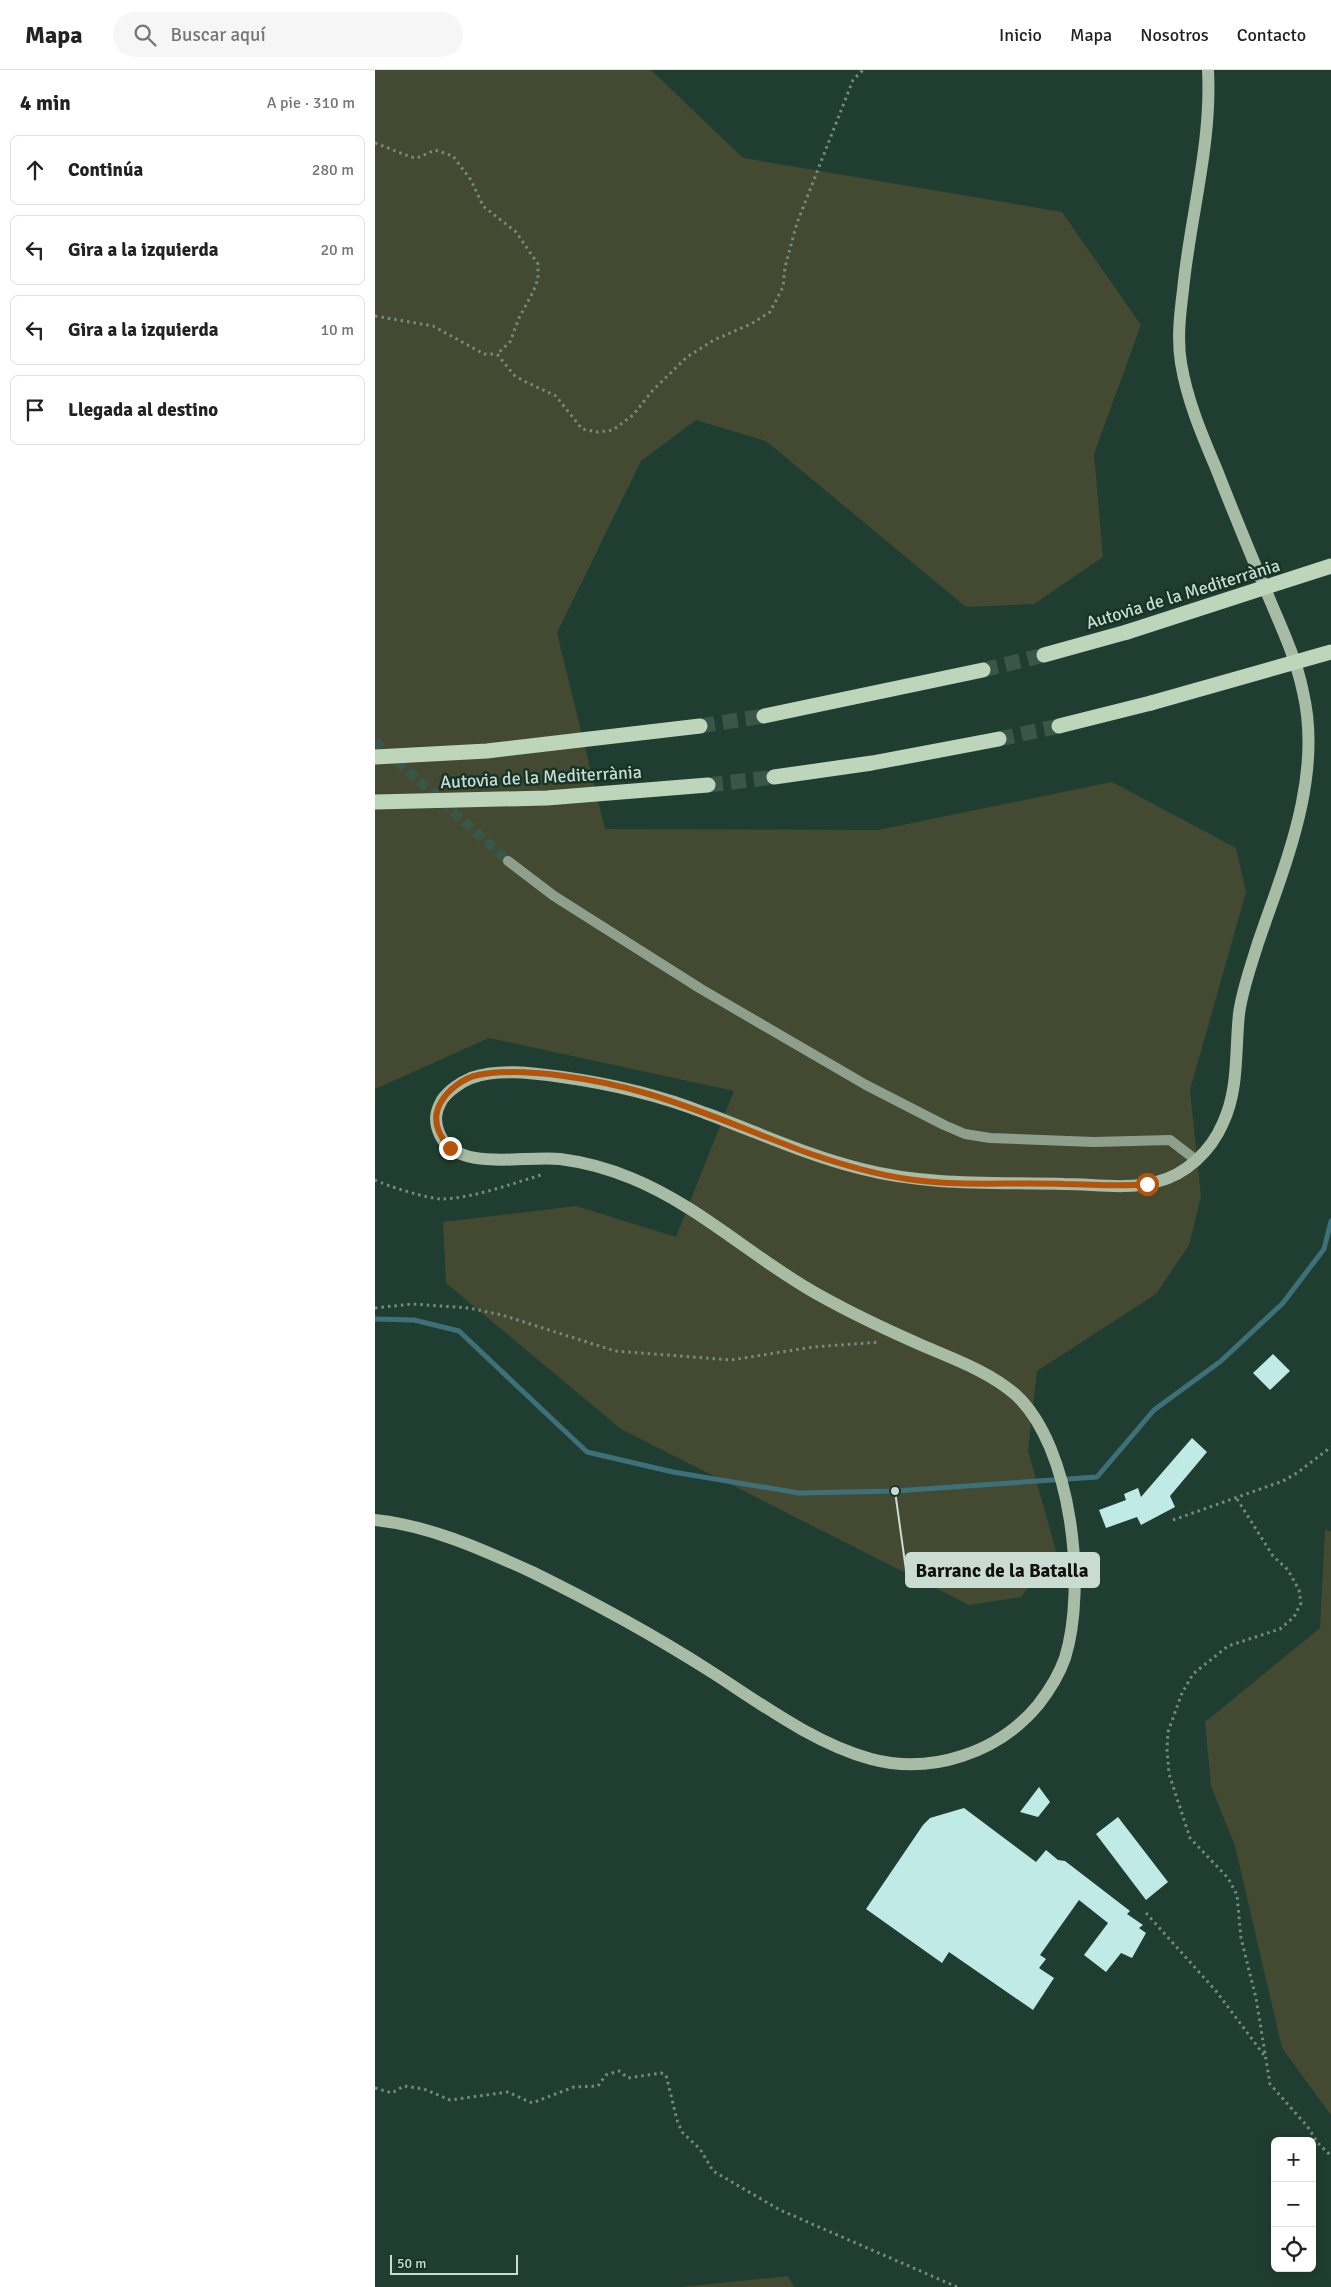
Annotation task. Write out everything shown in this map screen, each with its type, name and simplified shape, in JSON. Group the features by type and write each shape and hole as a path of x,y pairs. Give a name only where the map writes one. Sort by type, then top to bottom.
{"highway":[{"name":"Autovia de la Mediterrània","path":"1044,655 1127,632 1331,566"},
{"path":"1059,726 1151,703 1331,652"},
{"path":"764,716 983,670"},
{"name":"Autovia de la Mediterrània","path":"375,757 496,750 700,726"},
{"path":"774,778 872,763 999,739"},
{"name":"Autovia de la Mediterrània","path":"375,802 547,798 708,785"}],"main road":[{"path":"375,1520 416,1526 448,1536 511,1562 587,1598 670,1645 746,1694 826,1740 872,1759 905,1764 937,1764 980,1750 1025,1719 1045,1697 1063,1664 1071,1626 1076,1580 1072,1542 1064,1492 1052,1449 1035,1416 1010,1389 963,1363 819,1296 671,1198 624,1174 581,1163 551,1158 481,1159 455,1154 439,1133 436,1124 438,1107 451,1090 460,1083 476,1076 499,1073 544,1074 643,1092 704,1112 845,1165 908,1179 1007,1184 1134,1185 1160,1182 1196,1160 1217,1136 1229,1109 1234,1088 1243,995 1286,866 1306,776 1309,748 1308,717 1301,682 1198,422 1179,354 1186,254 1208,115 1208,70"}],"street":[{"path":"508,860 561,901 701,989 874,1089 944,1125 965,1134 990,1138 1094,1142 1170,1140 1196,1160"}],"path":[{"path":"497,354 514,375 556,396 582,429 613,430 627,421 653,390 671,376 687,357 769,312 783,288 785,267 797,223 853,80 863,70"},
{"path":"375,144 417,158 435,150 453,156 471,180 483,206 516,232 538,264 537,279 533,292 519,318 510,342 497,354 484,354 433,326 375,316"},
{"path":"375,1180 385,1185 441,1199 495,1189 546,1173"},
{"path":"375,1308 412,1304 469,1308 502,1315 615,1351 731,1360 813,1346 881,1342"},
{"path":"1173,1520 1237,1499 1289,1478 1331,1447"},
{"path":"1237,1499 1269,1550 1287,1570 1299,1590 1301,1603 1294,1617 1280,1629 1228,1646 1193,1674 1181,1693 1173,1715 1167,1749 1169,1774 1190,1838 1228,1878 1237,1895 1241,1938 1256,1998 1271,2084 1307,2126 1318,2143 1331,2156"},
{"path":"1146,1913 1216,1991 1265,2057"},
{"path":"375,2088 392,2092 404,2086 424,2089 450,2100 508,2092 532,2103 573,2087 598,2086 606,2075 619,2071 628,2078 661,2073 666,2075 677,2120 682,2132 700,2148 713,2171 780,2210 957,2287"}],"green space":[{"path":"375,70 651,70 743,158 1062,212 1141,325 1094,454 1103,557 1034,604 966,607 766,441 696,420 641,461 557,633 605,829 878,830 1112,782 1236,848 1246,892 1190,1090 1201,1196 1189,1245 1156,1294 1037,1371 1028,1451 1056,1551 1021,1597 969,1605 621,1429 446,1283 443,1222 576,1206 676,1237 734,1091 489,1038 375,1089"},
{"path":"1325,1530 1331,1531 1331,2115 1282,2048 1235,1846 1211,1786 1205,1722 1320,1628"},
{"path":"788,2276 794,2287 681,2287"}],"building":[{"path":"1273,1354 1290,1371 1270,1390 1253,1373"},
{"path":"1192,1438 1207,1452 1170,1496 1175,1507 1141,1525 1137,1517 1106,1528 1099,1510 1126,1500 1124,1494 1138,1488 1141,1497"},
{"path":"1039,1787 1050,1802 1038,1817 1020,1812"},
{"path":"964,1808 1036,1862 1046,1850 1058,1860 1065,1861 1130,1911 1127,1914 1143,1925 1139,1928 1146,1933 1132,1958 1121,1953 1106,1972 1084,1955 1108,1923 1079,1900 1040,1955 1046,1959 1039,1968 1054,1978 1033,2010 949,1952 942,1963 866,1909 923,1825 930,1818"},
{"path":"1118,1817 1168,1882 1146,1900 1096,1834"}],"waterway":[{"path":"375,1319 414,1320 459,1331 587,1452 673,1472 799,1493 895,1491 1097,1477 1154,1410 1221,1361 1283,1303 1324,1249 1331,1221"}],"tunnel":[{"path":"983,670 1044,655"},
{"path":"700,726 764,716"},
{"path":"999,739 1059,726"},
{"path":"375,741 508,861"},
{"path":"708,785 774,777"}],"place":[{"name":"Barranc de la Batalla","path":"895,1491"}],"route":[{"path":"450,1148 439,1133 436,1115 438,1107 451,1090 460,1083 476,1076 499,1073 544,1074 643,1092 704,1112 774,1140 845,1165 908,1179 1007,1184 1118,1186 1147,1184"}]}
